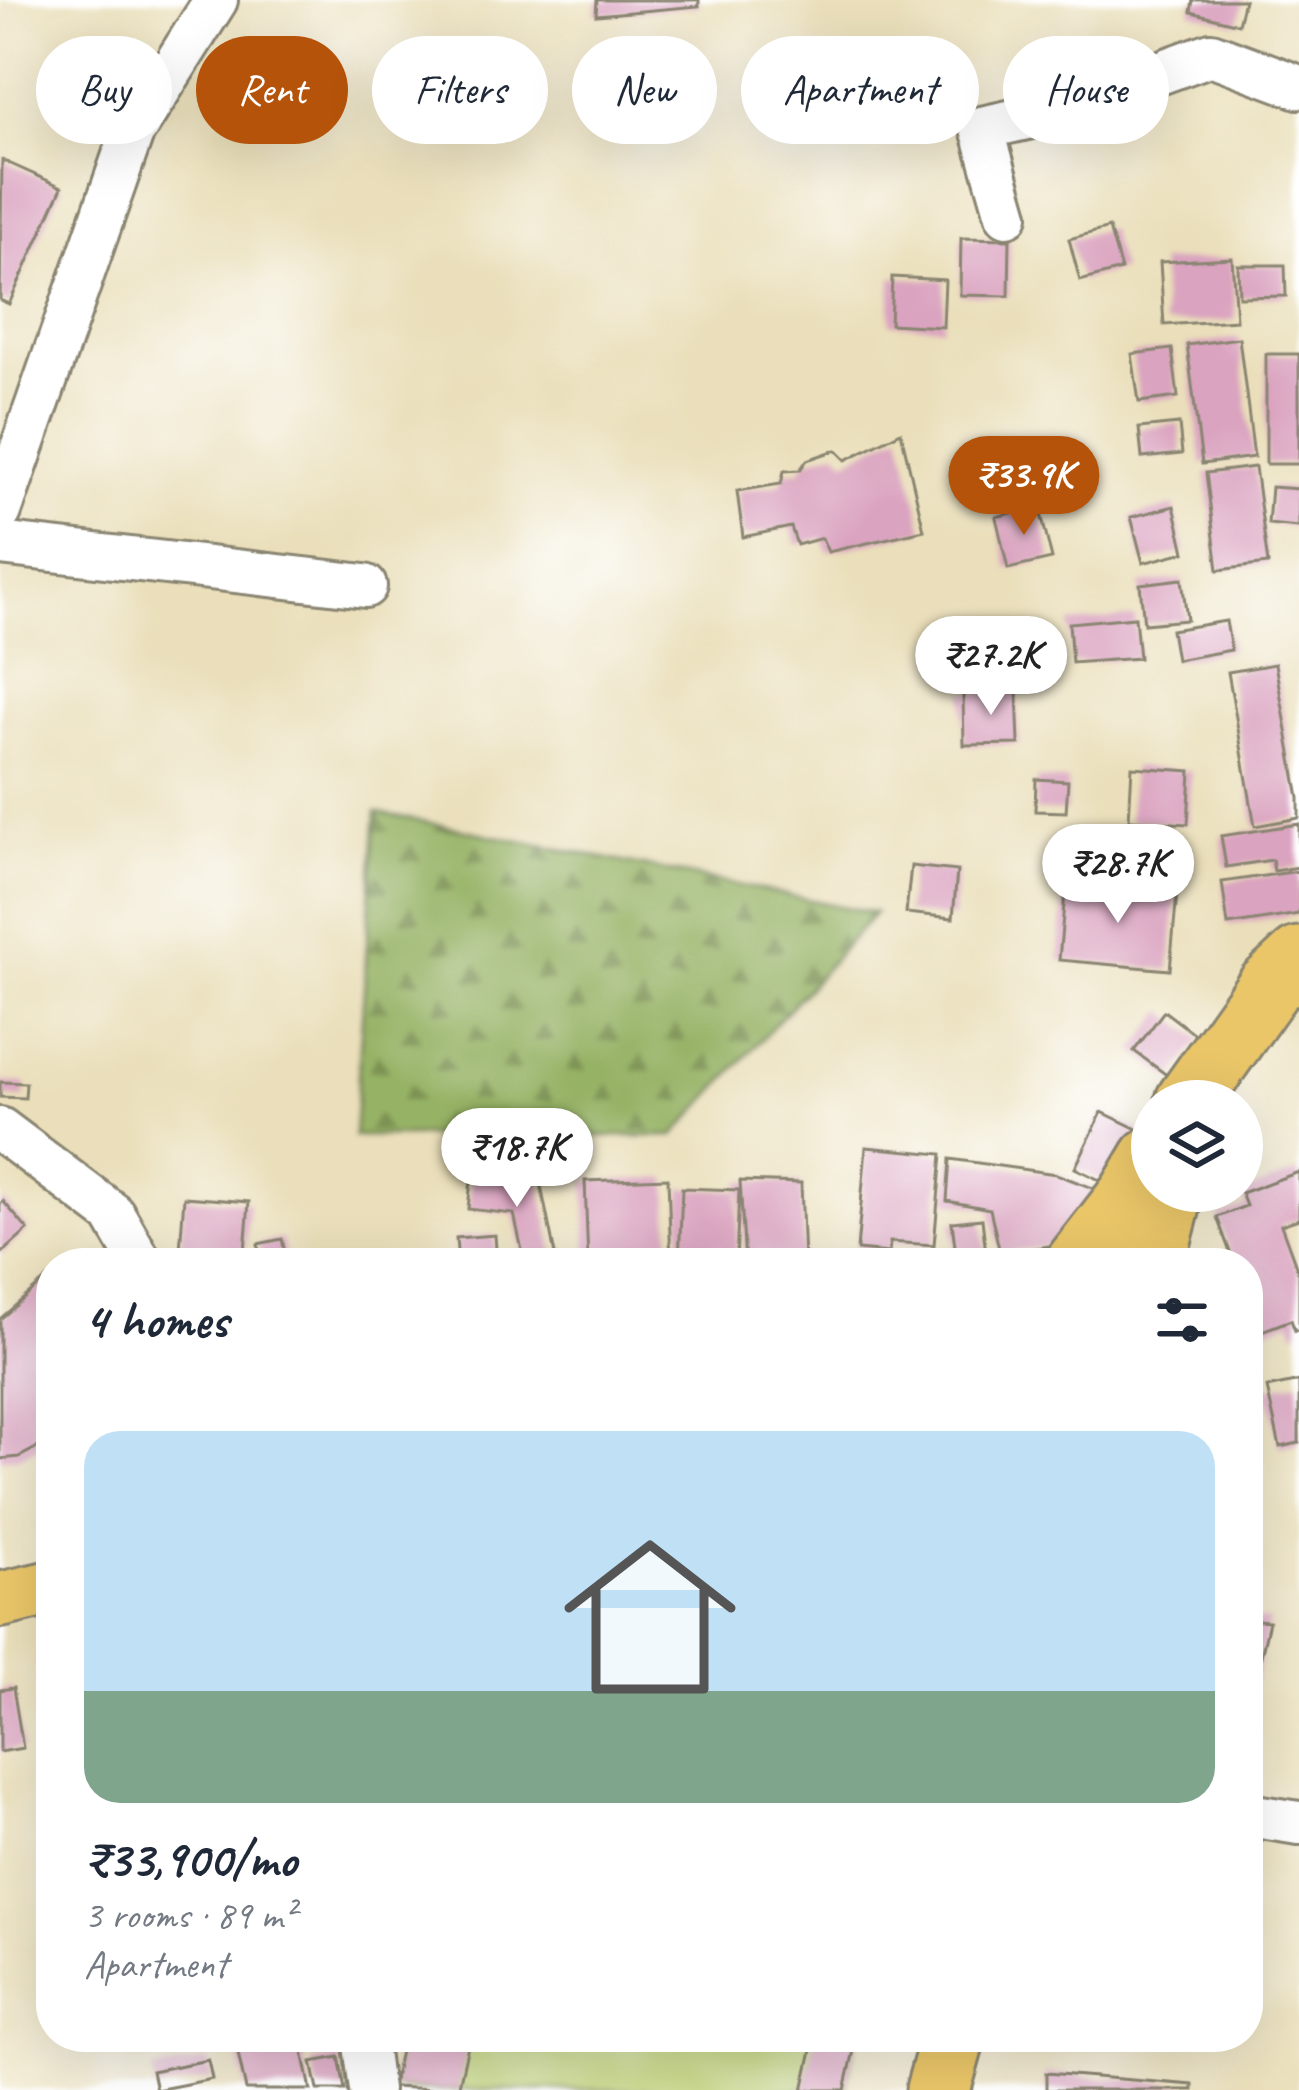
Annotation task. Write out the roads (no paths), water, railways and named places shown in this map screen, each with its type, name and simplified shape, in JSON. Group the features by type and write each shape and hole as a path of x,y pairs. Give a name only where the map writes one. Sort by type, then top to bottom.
{"highway":[{"path":"1203,1080 1268,987 1299,959"},
{"path":"1242,1080 1299,1004"},
{"path":"1090,1248 1131,1194"},
{"path":"1158,1248 1167,1212"},
{"path":"902,2090 913,2052"},
{"path":"938,2090 948,2052"}],"main road":[{"path":"0,1600 36,1592"}],"street":[{"path":"0,511 132,133 216,0"},
{"path":"1006,215 982,128 1048,113 1211,54 1299,87"},
{"path":"0,544 365,586"},
{"path":"0,1129 113,1214 132,1248"},
{"path":"1263,1817 1299,1823"},
{"path":"366,2052 371,2090"}]}
